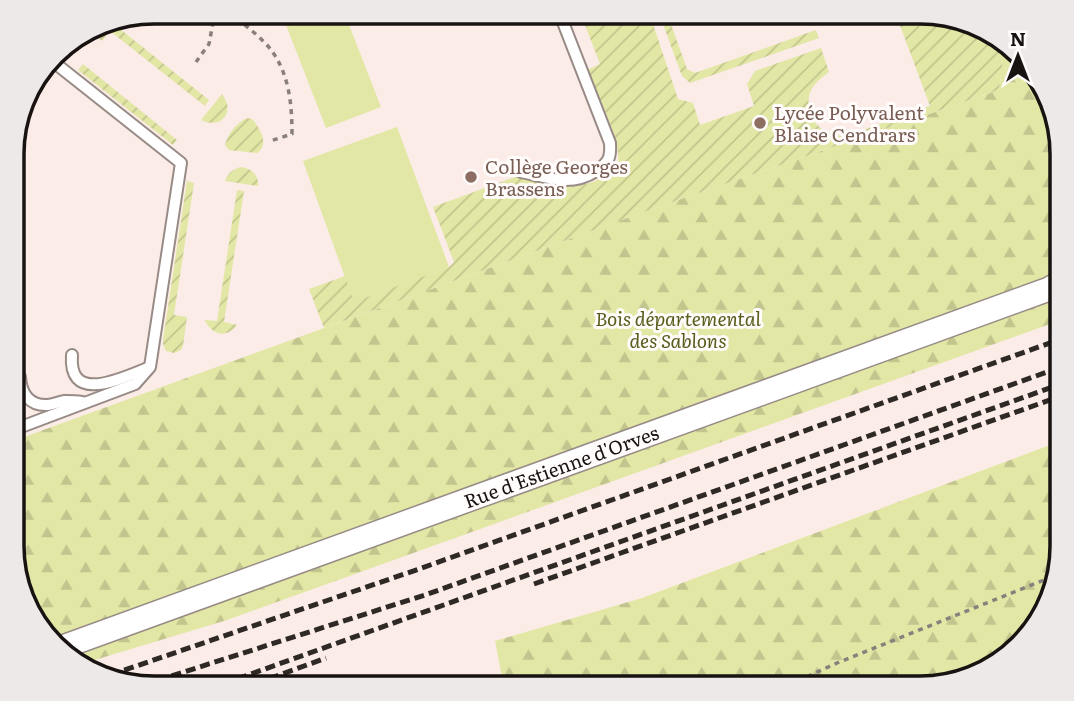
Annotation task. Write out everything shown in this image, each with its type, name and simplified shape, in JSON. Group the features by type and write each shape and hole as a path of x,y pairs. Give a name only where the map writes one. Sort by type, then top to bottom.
{"street":[{"name":"Rue d'Estienne d'Orves","path":"70,645 1049,289"}],"lane":[{"path":"521,172 559,180 584,178 607,163 611,155 610,143 564,24"},
{"path":"24,426 135,384 150,367 181,163 60,67"},
{"path":"72,355 71,364 75,374 82,382 93,385 106,384 150,367"},
{"path":"24,394 41,404 88,402"},
{"path":"24,419 35,421"}],"path":[{"path":"196,62 209,44 213,24"},
{"path":"243,24 268,46 288,87 292,134 270,141"},
{"path":"807,676 1045,580"}],"green space":[{"path":"286,24 349,24 381,107 326,128"},
{"path":"585,24 653,24 678,99 693,103 700,125 754,106 747,84 755,71 821,48 829,72 811,91 810,113 820,128 843,136 930,106 899,24 919,24 961,31 983,41 983,91 996,91 649,210 324,328 309,289 345,276 355,301 449,267 454,262 433,207 515,177 546,183 581,185 593,182 617,169 614,134 587,70 600,64"},
{"path":"663,24 671,24 687,69 695,73 816,30 819,38 690,83 682,76"},
{"path":"120,29 209,100 205,106 111,32"},
{"path":"83,64 177,140 173,145 78,70"},
{"name":"Bois départemental des Sablons","path":"996,91 1033,91 1043,113 1049,146 1049,324 227,620 93,661 69,644 46,619 31,588 27,572 24,546 24,437 649,210"},
{"path":"222,94 227,107 224,118 215,123 201,120"},
{"path":"247,118 252,119 261,132 261,150 257,153 229,150 225,145 228,137 236,126"},
{"path":"397,127 449,267 354,302 303,161"},
{"path":"241,167 254,173 258,186 225,181 231,172"},
{"path":"187,181 194,183 174,315 187,317 183,346 174,353 166,351 163,340"},
{"path":"237,190 244,191 224,322 237,325 224,334 215,332 205,320 217,321"},
{"path":"1049,445 1049,555 1043,588 1028,619 1011,638 984,659 961,670 928,676 502,676 495,641 642,598"}],"railway":[{"path":"120,672 419,569 1049,343"},
{"path":"171,676 425,595 1049,371"},
{"path":"245,676 1049,388"},
{"path":"534,584 1049,400"},
{"path":"277,676 326,658"}],"place":[{"name":"Lycée Polyvalent Blaise Cendrars","path":"760,123"},
{"name":"Collège Georges Brassens","path":"471,177"}]}
